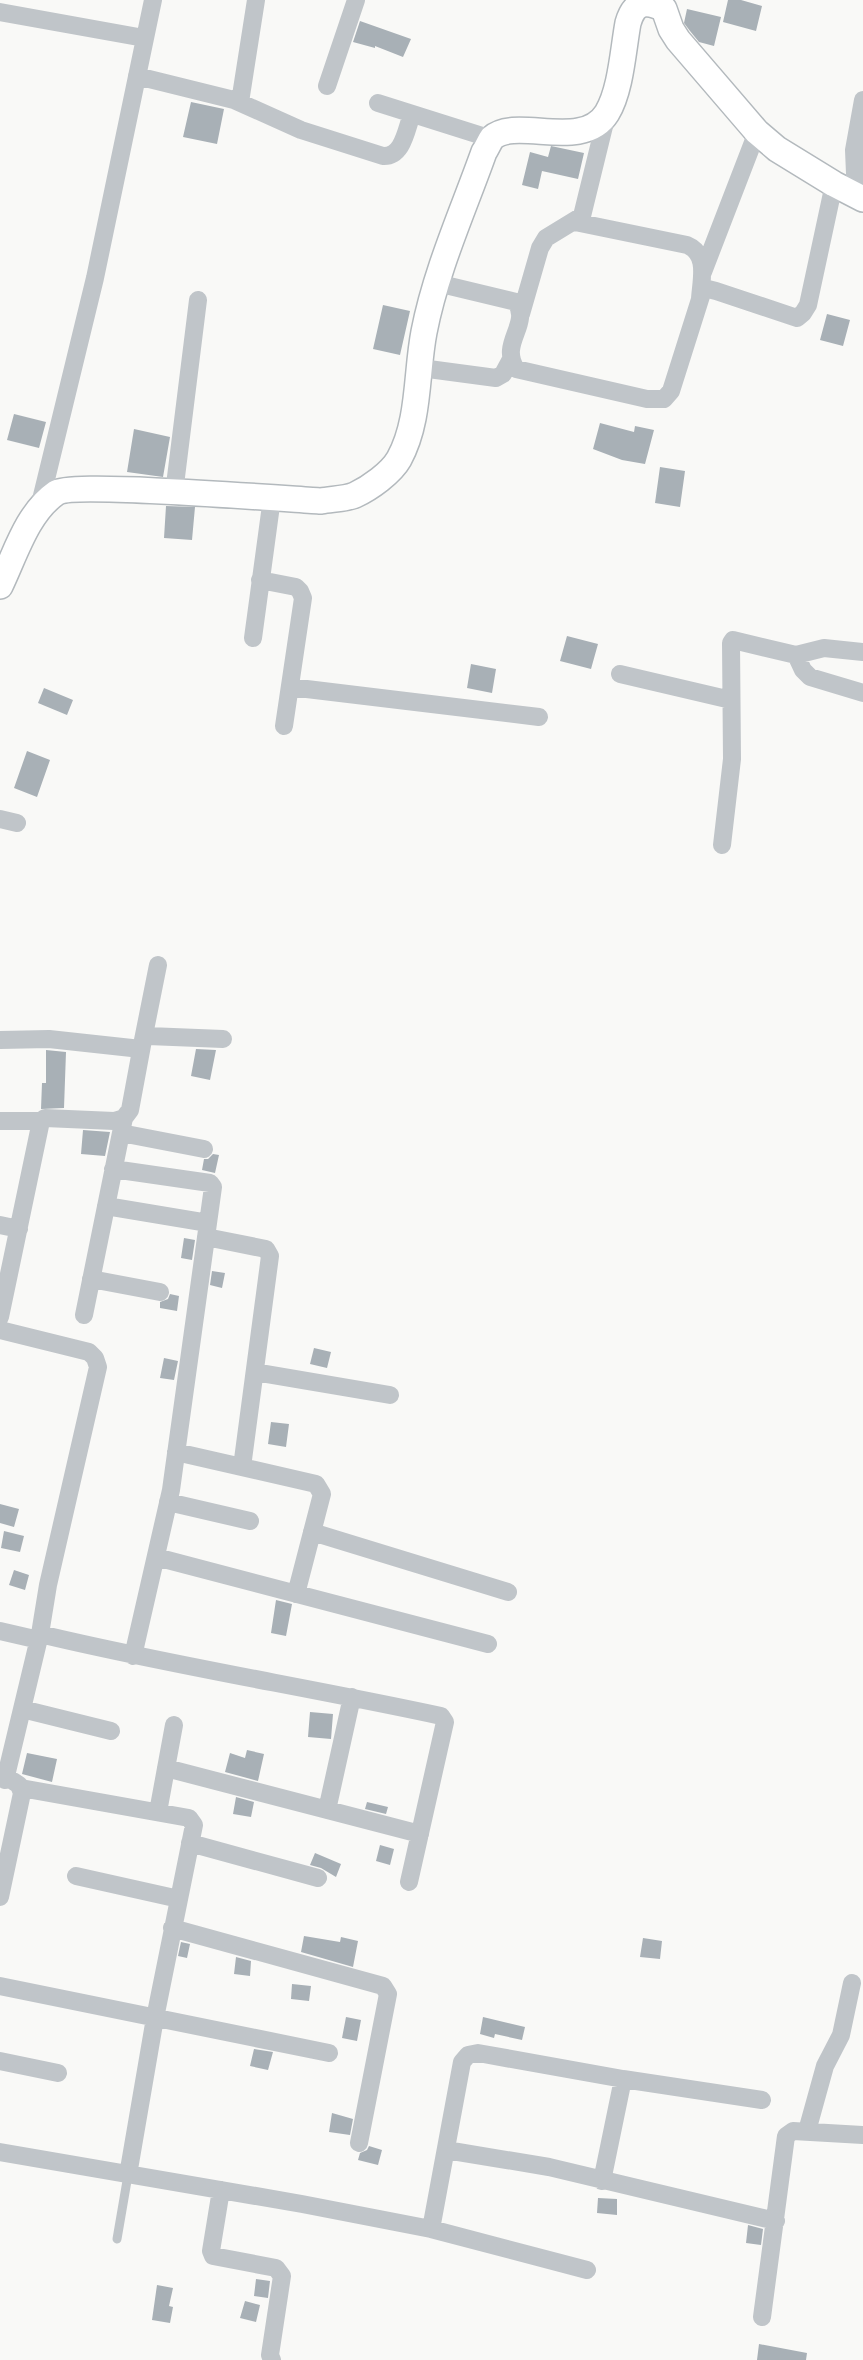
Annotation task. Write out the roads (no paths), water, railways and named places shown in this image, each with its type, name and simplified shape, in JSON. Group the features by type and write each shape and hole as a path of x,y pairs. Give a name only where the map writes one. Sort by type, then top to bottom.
{"street":[{"path":"0,586 39,508 95,278 153,0"},
{"path":"240,102 256,0"},
{"path":"327,86 356,0"},
{"path":"421,368 496,378 503,374 510,361 510,349 540,248 546,238 553,232 575,222 582,216 607,114 615,98 628,23 637,3 655,4 664,9 671,29 678,40 757,132 777,149 859,198"},
{"path":"0,12 144,38"},
{"path":"137,76 240,102 301,130 383,156 391,157 398,152 412,114"},
{"path":"859,198 854,150 863,100"},
{"path":"378,103 492,139"},
{"path":"39,508 58,492 113,490 322,501 354,496 379,479 398,460 410,431 421,368 424,333 437,282 484,152 492,139 509,132 573,132 589,129 607,114"},
{"path":"702,276 757,132"},
{"path":"510,361 516,369 522,371 647,399 664,399 672,391 702,293 708,289 787,316 797,318 803,313 808,305 834,184"},
{"path":"575,222 687,245 696,249 701,255 700,299"},
{"path":"437,282 516,302 521,314"},
{"path":"174,493 198,300"},
{"path":"253,638 272,498"},
{"path":"260,580 296,587 303,598 284,726"},
{"path":"722,845 732,758 731,643 733,640 796,655 824,648 863,652"},
{"path":"796,655 810,677 863,693"},
{"path":"620,674 731,700"},
{"path":"290,687 539,717"},
{"path":"84,1315 122,1126 130,1110 158,965"},
{"path":"0,1040 49,1039 142,1044 154,1035 223,1039"},
{"path":"0,1121 41,1121 45,1118 114,1121 122,1126 204,1149"},
{"path":"0,1317 41,1121"},
{"path":"114,1169 210,1183 213,1188 168,1502 133,1656"},
{"path":"106,1206 207,1230 269,1252 242,1467"},
{"path":"0,1225 19,1229"},
{"path":"91,1280 160,1292"},
{"path":"0,1330 89,1352 95,1358 98,1367 48,1585 39,1637 22,1710 2,1780 14,1782 22,1793 0,1897"},
{"path":"255,1372 390,1396"},
{"path":"176,1452 316,1484 321,1488 322,1494 296,1594"},
{"path":"168,1502 250,1520"},
{"path":"312,1532 508,1592"},
{"path":"156,1557 488,1644"},
{"path":"0,1631 352,1697 441,1716 445,1722 409,1882"},
{"path":"327,1810 352,1697"},
{"path":"22,1710 111,1731"},
{"path":"158,1812 174,1725"},
{"path":"166,1768 420,1834"},
{"path":"20,1788 158,1812 192,1820 194,1825 155,2018 128,2175"},
{"path":"190,1843 318,1878"},
{"path":"76,1876 179,1899"},
{"path":"172,1928 383,1986 387,1989 388,1994 359,2143"},
{"path":"806,2131 825,2066 841,2035 852,1982"},
{"path":"0,1986 329,2052"},
{"path":"430,2230 462,2062 468,2055 478,2053 623,2079 762,2100"},
{"path":"0,2061 58,2073"},
{"path":"602,2181 623,2079"},
{"path":"762,2317 786,2136 793,2131 863,2135"},
{"path":"446,2150 548,2167 776,2221"},
{"path":"0,2152 221,2190 430,2230 587,2270"},
{"path":"221,2190 211,2251 213,2256 276,2268 282,2276 270,2355 272,2360"}],"lane":[{"path":"117,2239 128,2175"}]}
